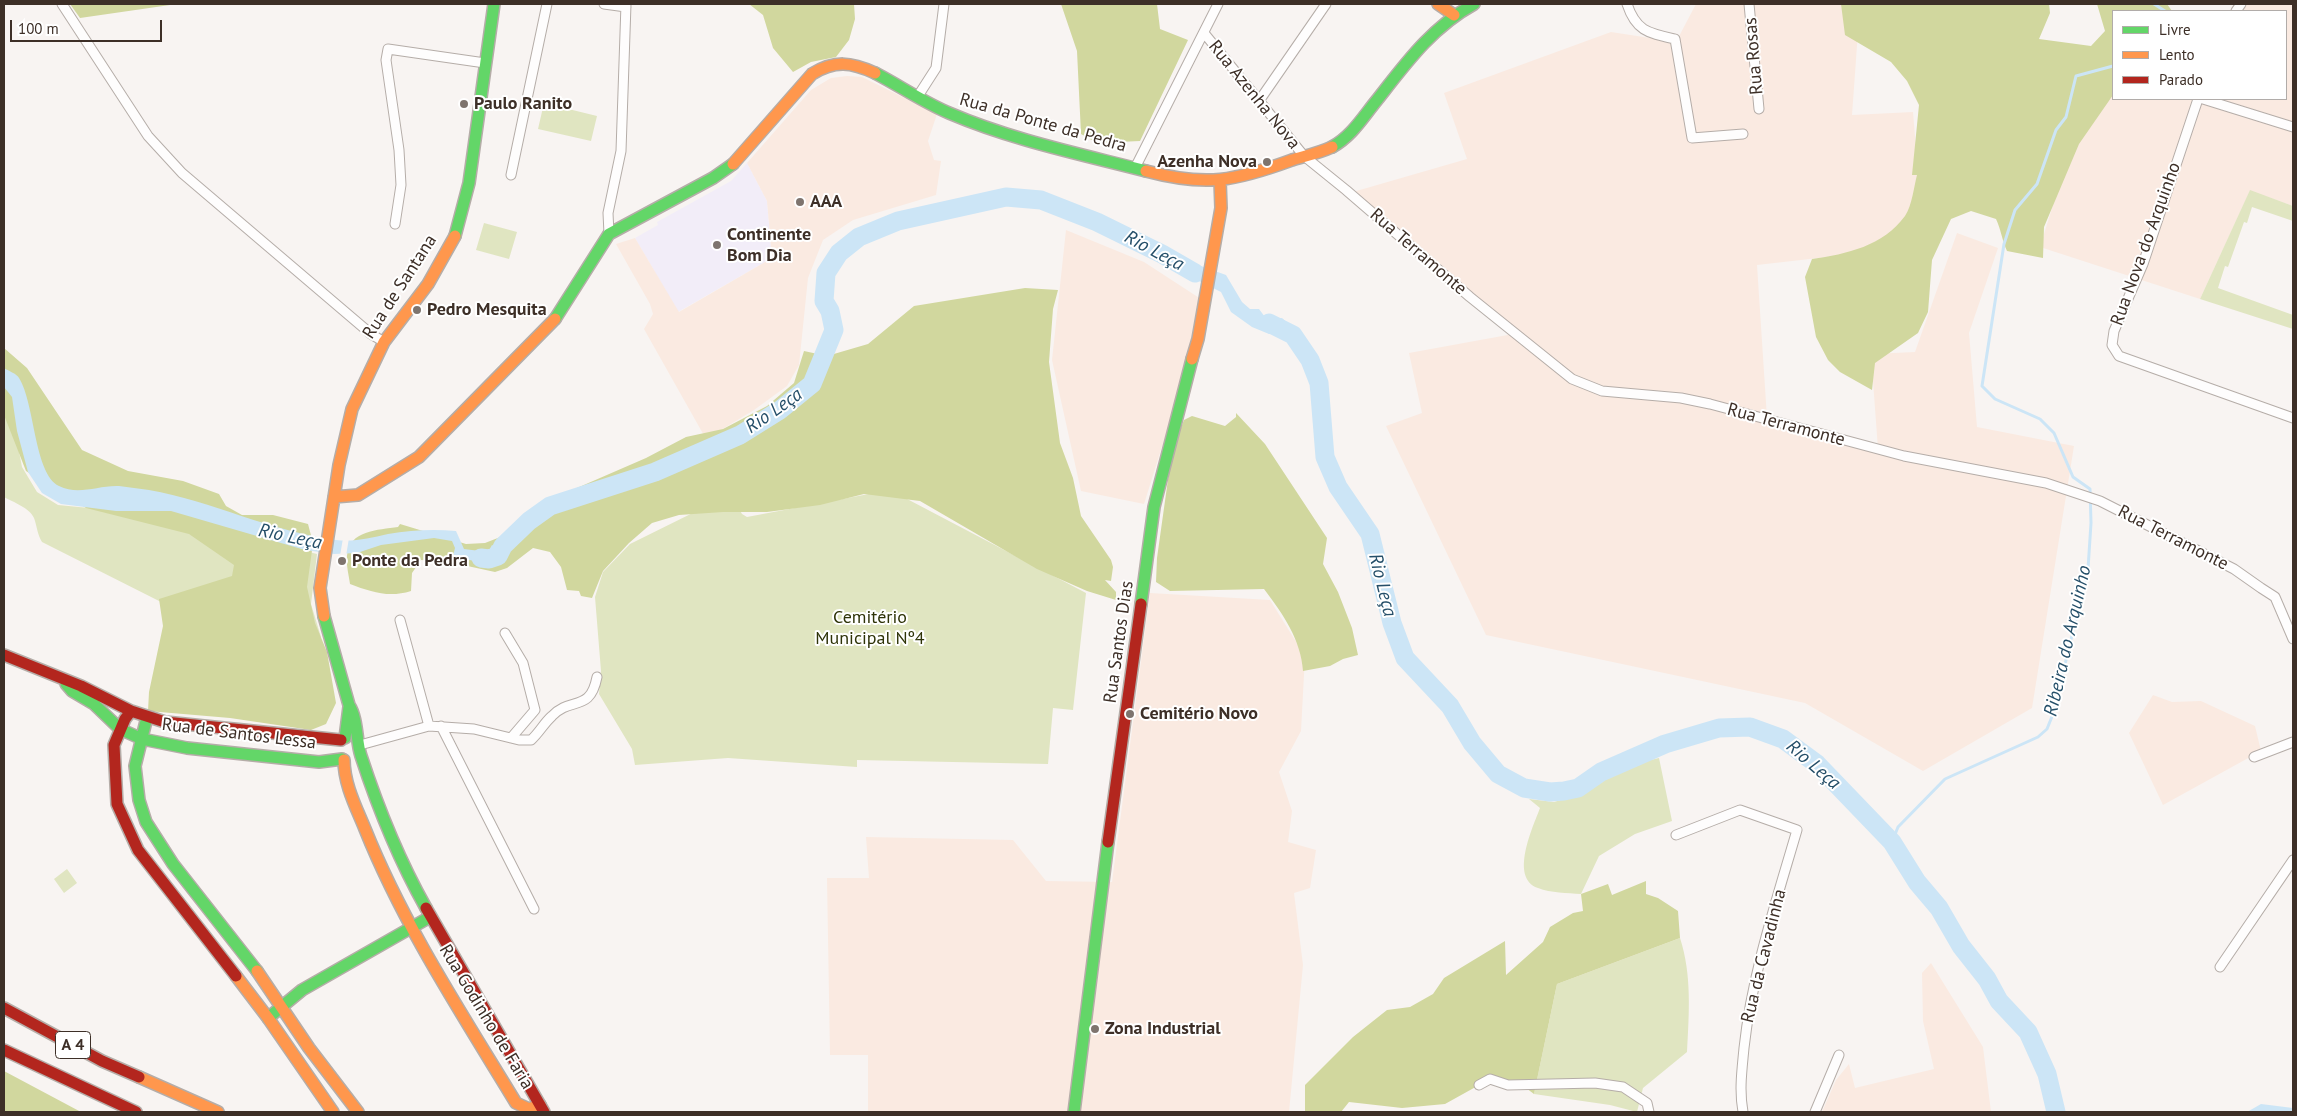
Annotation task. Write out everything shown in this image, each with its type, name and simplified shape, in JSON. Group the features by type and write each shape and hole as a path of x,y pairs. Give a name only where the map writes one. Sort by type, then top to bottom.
{"main road":[{"name":"Rua de Santana","path":"334,497 352,409 384,342 428,284 454,238 470,176 494,4"},
{"path":"1438,4 1454,15"},
{"name":"Rua da Ponte da Pedra","path":"334,497 358,495 419,457 552,323 609,234 732,166 807,77 821,68 833,64 848,63 918,96 947,113 994,129 1135,168 1193,180 1220,181 1280,165 1327,149 1341,142 1357,126 1430,36 1454,15 1474,4"},
{"name":"Rua Santos Dias","path":"1074,1112 1109,833 1154,507 1182,392 1198,339 1218,224 1220,181"},
{"name":"Rua Godinho de Faria","path":"334,497 320,588 322,608 349,705 353,711 353,744 393,844 430,917 542,1109"},
{"name":"Rua de Santos Lessa","path":"4,655 81,686 147,717 186,726 353,744"},
{"name":"Rua de Santos Lessa","path":"63,680 72,691 94,704 120,729 142,739 187,748 300,760 332,762 343,760"},
{"path":"131,711 120,729 114,745 114,778 117,804 138,850 268,1018 333,1112"},
{"path":"147,717 135,766 139,800 146,822 156,840 282,1006 309,1048 358,1112"},
{"path":"343,760 354,760 353,744"},
{"name":"Rua Godinho de Faria","path":"353,744 337,750 343,760 346,779 375,856 412,927 516,1104 529,1109 542,1109"},
{"path":"172,895 188,882"},
{"path":"268,1018 302,990 430,917"},
{"name":"A 4","path":"4,1008 102,1061 218,1112"},
{"name":"A 4","path":"4,1050 136,1112"}],"street":[{"path":"62,4 148,136 182,173 384,342"},
{"path":"511,176 547,4"},
{"path":"604,4 626,5 622,151 608,213 609,234"},
{"path":"918,96 936,68 944,4"},
{"path":"1135,168 1218,4"},
{"path":"1259,101 1326,4"},
{"path":"1627,4 1632,18 1640,29 1675,39 1692,138 1743,134"},
{"name":"Rua Rosas","path":"1749,4 1758,109"},
{"name":"Rua Azenha Nova","path":"1204,33 1304,156"},
{"path":"395,224 400,185 399,150 386,60 388,49 486,63"},
{"name":"Rua Nova do Arquinho","path":"2198,100 2143,264 2114,331 2112,345 2119,356 2293,418"},
{"path":"2206,100 2293,127"},
{"name":"Rua Terramonte","path":"1304,156 1470,297 1572,379 1602,391 1681,398 1710,404 1904,456 2046,483 2100,501 2234,570 2274,597 2293,640"},
{"path":"400,620 428,726"},
{"path":"505,633 523,663 534,710 511,738"},
{"path":"353,744 428,726 474,729 511,738 531,740 551,716 560,709 590,698 594,691 597,677"},
{"path":"441,726 534,909"},
{"path":"2254,757 2293,742"},
{"name":"Rua da Cavadinha","path":"1676,835 1740,810 1798,826 1769,925 1748,1011 1740,1092 1743,1112"},
{"path":"2220,967 2293,860"},
{"path":"1815,1112 1838,1056"},
{"path":"1479,1085 1490,1079 1508,1085 1595,1083 1623,1087 1647,1103 1649,1112"}],"shaded area":[{"path":"1696,4 1860,4 1852,115 1913,112 1924,246 1757,265 1767,418 1878,449 1871,354 1915,352 1957,233 1998,248 1969,333 1977,427 2074,446 2032,708 1923,771 1805,703 1486,635 1386,426 1422,413 1409,353 1513,334 1346,194 1467,159 1444,93 1611,32 1676,42"},
{"path":"2246,4 2293,4 2293,206 2250,191 2200,299 2040,247 2086,98 2112,81 2112,100 2287,100 2287,10 2241,10"},
{"path":"862,77 937,114 928,141 934,160 941,161 936,195 853,220 823,240 808,278 799,365 787,386 754,410 706,439 644,329 653,314 650,304 616,244 635,238 679,312 772,258 767,201 747,163 811,90 831,78"},
{"path":"747,163 767,201 772,258 678,312 635,238 658,225 657,222 731,181"},
{"path":"1066,230 1144,262 1207,303 1144,504 1081,491 1052,360"},
{"path":"1150,593 1270,600 1305,656 1301,731 1279,772 1292,811 1288,842 1316,850 1310,888 1294,893 1303,965 1289,1112 868,1112 868,1055 830,1055 827,878 869,878 866,837 1013,840 1046,881 1112,882"},
{"path":"2153,695 2172,702 2201,701 2255,726 2261,751 2163,805 2129,733"},
{"path":"1931,963 1983,1047 1991,1112 1822,1112 1836,1080 1849,1064 1855,1088 1934,1069 1923,1021 1922,973"}],"green space":[{"path":"70,4 177,4 80,18"},
{"path":"749,4 854,4 855,19 849,40 836,57 811,62 793,72 773,48 763,15"},
{"path":"1061,4 1157,4 1160,29 1188,40 1140,141 1097,143 1081,134 1077,51"},
{"path":"1841,4 2049,4 2050,13 2039,39 2091,46 2105,31 2097,4 2167,4 2171,10 2112,10 2112,96 2079,144 2044,227 2043,258 2007,251 1996,219 1971,211 1951,219 1932,260 1928,312 1918,333 1875,363 1872,390 1840,372 1828,360 1816,337 1805,277 1812,259 1863,247 1886,235 1905,216 1911,202 1917,175 1912,175 1919,105 1907,81 1891,62 1845,35"},
{"path":"544,103 597,116 591,141 538,129"},
{"path":"2250,190 2293,206 2293,221 2252,207 2247,223 2244,222 2228,267 2225,266 2218,288 2293,315 2293,329 2200,299"},
{"path":"484,223 517,232 509,259 476,250"},
{"path":"1025,288 1058,290 1053,309 1049,362 1060,443 1073,478 1081,516 1111,560 1113,567 1111,581 1105,580 1116,592 1116,600 1087,591 1037,569 920,501 864,494 820,505 767,512 679,515 652,523 629,543 603,571 592,598 581,596 579,591 567,590 561,567 550,552 533,548 507,568 495,572 449,562 421,560 412,573 411,591 403,593 380,593 350,584 347,556 349,547 359,536 398,527 400,524 466,544 485,543 527,525 543,506 570,491 646,458 686,437 723,429 767,406 794,383 804,351 827,356 868,344 914,306"},
{"path":"4,348 27,368 82,450 128,471 183,481 219,494 226,506 242,515 273,515 308,524 313,543 307,587 315,623 327,652 336,703 326,724 311,730 230,718 148,711 149,692 163,626 159,599 232,576 234,565 189,534 86,508 26,471 4,415"},
{"path":"4,394 9,400 22,467 37,492 58,505 162,515 317,554 311,604 321,637 316,647 165,604 42,542 32,514 4,497"},
{"path":"1236,413 1265,444 1327,538 1323,564 1338,592 1352,628 1358,655 1343,659 1330,666 1303,671 1302,660 1295,638 1278,608 1264,589 1170,591 1156,582 1157,558 1172,451 1184,420 1192,416 1225,426 1236,417"},
{"name":"Cemitério Municipal Nº4","path":"890,490 1086,593 1073,710 1053,708 1048,764 857,760 857,767 728,758 635,765 632,749 599,694 601,671 595,597 603,572 630,544 731,494 742,514 747,517"},
{"path":"1659,758 1672,821 1635,834 1599,856 1581,894 1548,891 1538,888 1529,882 1525,874 1524,863 1529,839 1540,808 1529,799 1554,802 1578,795 1630,765"},
{"path":"67,869 77,883 64,893 54,879"},
{"path":"1646,881 1646,894 1658,898 1678,911 1680,938 1557,984 1534,1094 1522,1085 1490,1079 1445,1104 1402,1108 1349,1102 1341,1112 1305,1112 1305,1085 1353,1037 1387,1010 1410,1007 1433,994 1444,978 1505,941 1506,975 1543,942 1550,927 1573,913 1583,911 1581,894 1608,884 1612,895"},
{"path":"1680,938 1688,980 1687,1052 1643,1088 1637,1112 1610,1105 1534,1094 1557,984"},
{"path":"4,1071 81,1112 4,1112"}],"water":[{"path":"1176,257 1226,275 1242,302 1250,309 1259,309 1268,321 1282,318 1293,328 1290,336 1278,331 1269,334 1252,327 1231,312 1221,292 1173,268"},
{"path":"4,368 18,377 24,389 44,468 51,479 66,489 81,490 119,486 149,490 196,501 265,524 336,540 356,540 414,531 456,531 464,549 488,552 492,545 507,553 495,566 453,556 455,548 452,541 434,538 381,545 357,553 334,554 305,550 171,511 116,511 61,504 42,493 28,472 17,431 12,397 4,387"},
{"path":"2261,1104 2293,1108 2293,1112 2247,1112"}],"pier":[{"path":"343,538 349,538 346,556 340,556"}],"waterway":[{"name":"Ribeira do Arquinho","path":"2154,4 2163,10"},
{"name":"Ribeira do Arquinho","path":"1892,842 1898,827 1945,779 2038,737 2047,729 2053,714 2088,569 2091,523 2090,489 2073,477 2054,433 2040,419 1995,399 1982,386 2004,244 2015,210 2037,184 2056,130 2066,117 2076,76 2112,66"},
{"name":"Rio Leça","path":"481,558 489,559 498,556 503,546 529,521 550,506 655,472 740,435 780,410 812,384 834,330 830,311 824,301 826,273 839,253 859,237 898,221 1006,197 1041,200 1097,222 1162,254 1195,273"},
{"name":"Rio Leça","path":"1269,323 1293,335 1310,360 1319,383 1325,457 1338,487 1370,534 1392,623 1405,658 1450,706 1472,743 1498,774 1524,788 1550,792 1564,791 1578,788 1601,772 1665,744 1719,728 1750,727 1783,739 1817,764 1892,842 1917,882 1939,908 1961,946 1987,979 1999,1001 2028,1032 2047,1074 2056,1112"}],"traffic: fast":[{"path":"455,236 469,183 494,4"},
{"path":"1332,147 1357,126 1409,59 1432,35 1459,13 1474,4"},
{"path":"875,73 930,104 973,123 1046,146 1146,171"},
{"path":"555,319 609,234 713,178 733,164"},
{"path":"1141,604 1154,507 1192,359"},
{"path":"324,616 354,717 359,750 398,853 426,908"},
{"path":"66,684 72,691 94,704 120,729 142,739 187,748 319,762 342,759"},
{"path":"345,738 349,707"},
{"path":"147,717 135,766 139,800 146,822 173,864 257,971"},
{"path":"1074,1112 1108,842"},
{"path":"268,1018 302,990 430,917"}],"traffic: slow":[{"path":"1438,4 1454,15"},
{"path":"733,164 812,74 828,66 843,64 875,73"},
{"path":"1146,171 1186,179 1204,180 1237,177 1332,147"},
{"path":"1192,359 1198,339 1221,208 1220,181"},
{"path":"324,616 320,588 339,465 352,409 384,342 428,284 455,236"},
{"path":"334,497 358,495 419,457 555,319"},
{"path":"344,760 346,778 351,795 380,865 435,969 516,1103 529,1109 540,1105"},
{"path":"257,971 309,1048 358,1112"},
{"path":"236,976 268,1018 333,1112"},
{"path":"139,1077 218,1112"}],"traffic: jam":[{"path":"1108,842 1141,604"},
{"path":"4,655 81,686 131,711 165,722 341,740"},
{"path":"131,711 125,719 114,745 117,804 138,850 236,976"},
{"path":"426,908 544,1112"},
{"path":"4,1008 102,1061 139,1077"},
{"path":"4,1050 136,1112"}],"place":[{"name":"Paulo Ranito","path":"464,104"},
{"name":"Azenha Nova","path":"1267,162"},
{"name":"AAA","path":"800,202"},
{"name":"Continente Bom Dia","path":"717,245"},
{"name":"Pedro Mesquita","path":"417,310"},
{"name":"Ponte da Pedra","path":"342,561"},
{"name":"Cemitério Novo","path":"1130,714"},
{"name":"Zona Industrial","path":"1095,1029"}]}
